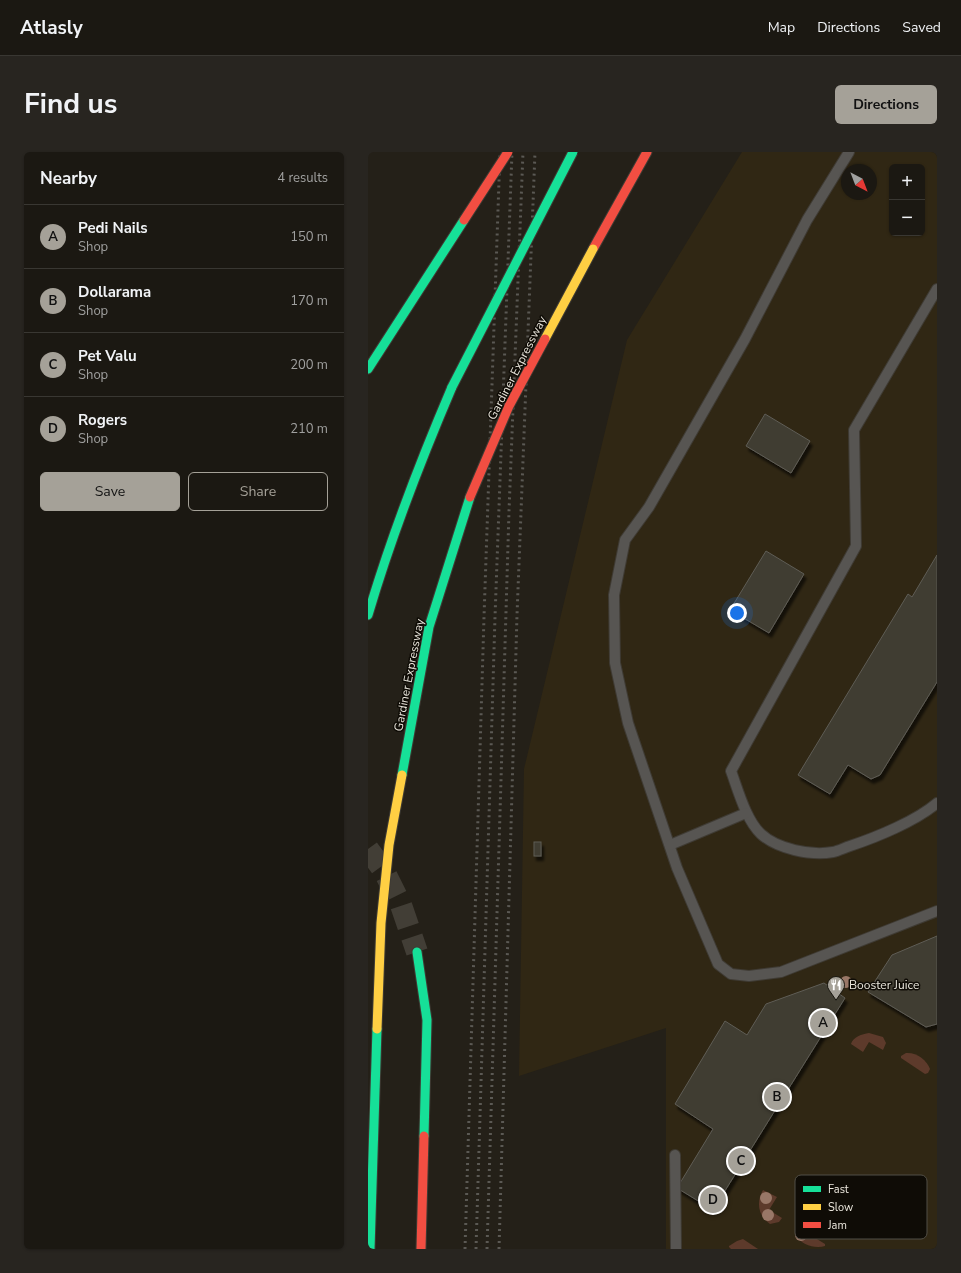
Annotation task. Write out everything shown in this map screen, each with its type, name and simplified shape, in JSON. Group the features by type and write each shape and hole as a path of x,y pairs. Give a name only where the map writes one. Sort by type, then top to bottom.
{"highway":[{"path":"368,369 508,152"},
{"path":"368,615 376,586 421,459 452,387 573,152"},
{"name":"Gardiner Expressway","path":"370,1249 381,923 390,845 429,627 470,497 509,406 647,152"},
{"path":"417,952 427,1020 421,1249"}],"lane":[{"path":"849,152 808,220 745,339 649,507 625,540 614,595 615,663 628,723 677,868 718,964 731,974 749,976 781,972 937,911"},
{"path":"937,289 854,430 856,546 731,771 746,813 760,834 777,844 805,852 832,852 870,840 927,812 937,803"},
{"path":"670,845 746,813"},
{"path":"675,1155 676,1249"}],"shaded area":[{"path":"742,152 937,152 937,1249 666,1249 666,1028 519,1076 524,769 627,340"},
{"path":"869,1033 883,1037 886,1043 883,1050 869,1042 863,1052 851,1044 856,1038"},
{"path":"906,1053 917,1055 924,1060 930,1069 928,1073 925,1074 901,1058 901,1056"},
{"path":"763,1190 777,1197 769,1210 782,1218 779,1222 770,1224 761,1213 759,1208 759,1199"},
{"path":"743,1239 758,1249 731,1249 729,1247 737,1241"},
{"path":"799,1239 817,1239 825,1244 825,1246 817,1247 805,1244"}],"building":[{"path":"765,414 810,441 791,473 746,446"},
{"path":"766,551 804,574 769,633 730,610"},
{"path":"937,555 937,682 880,775 871,779 848,765 830,794 798,775 908,594 912,597"},
{"path":"534,842 541,842 541,856 534,856"},
{"path":"937,936 937,1024 926,1027 868,992 892,955"},
{"path":"824,983 845,998 713,1210 677,1188 713,1129 675,1104 725,1021 747,1035 766,1004"}],"tunnel":[{"path":"368,849 384,871 401,905 417,952"}],"railway":[{"path":"465,1249 500,152"},
{"path":"476,1249 495,617 512,152"},
{"path":"487,1249 509,511 523,152"},
{"path":"499,1249 517,615 535,152"}],"traffic: fast":[{"path":"452,387 573,152"},
{"path":"368,369 464,220"},
{"path":"368,615 386,557 452,387"},
{"path":"402,775 429,627 470,497"},
{"path":"417,952 427,1020 424,1136"},
{"path":"370,1249 377,1029"}],"traffic: slow":[{"path":"545,339 593,249"},
{"path":"377,1029 381,923 389,845 402,775"}],"traffic: jam":[{"path":"464,220 508,152"},
{"path":"593,249 647,152"},
{"path":"470,497 509,406 545,339"},
{"path":"421,1249 424,1136"}],"place":[{"name":"Booster Juice","path":"836,1000"},
{"name":"Pedi Nails","path":"823,1023"},
{"name":"Dollarama","path":"777,1097"},
{"name":"Pet Valu","path":"741,1161"},
{"name":"Rogers","path":"713,1200"}]}
